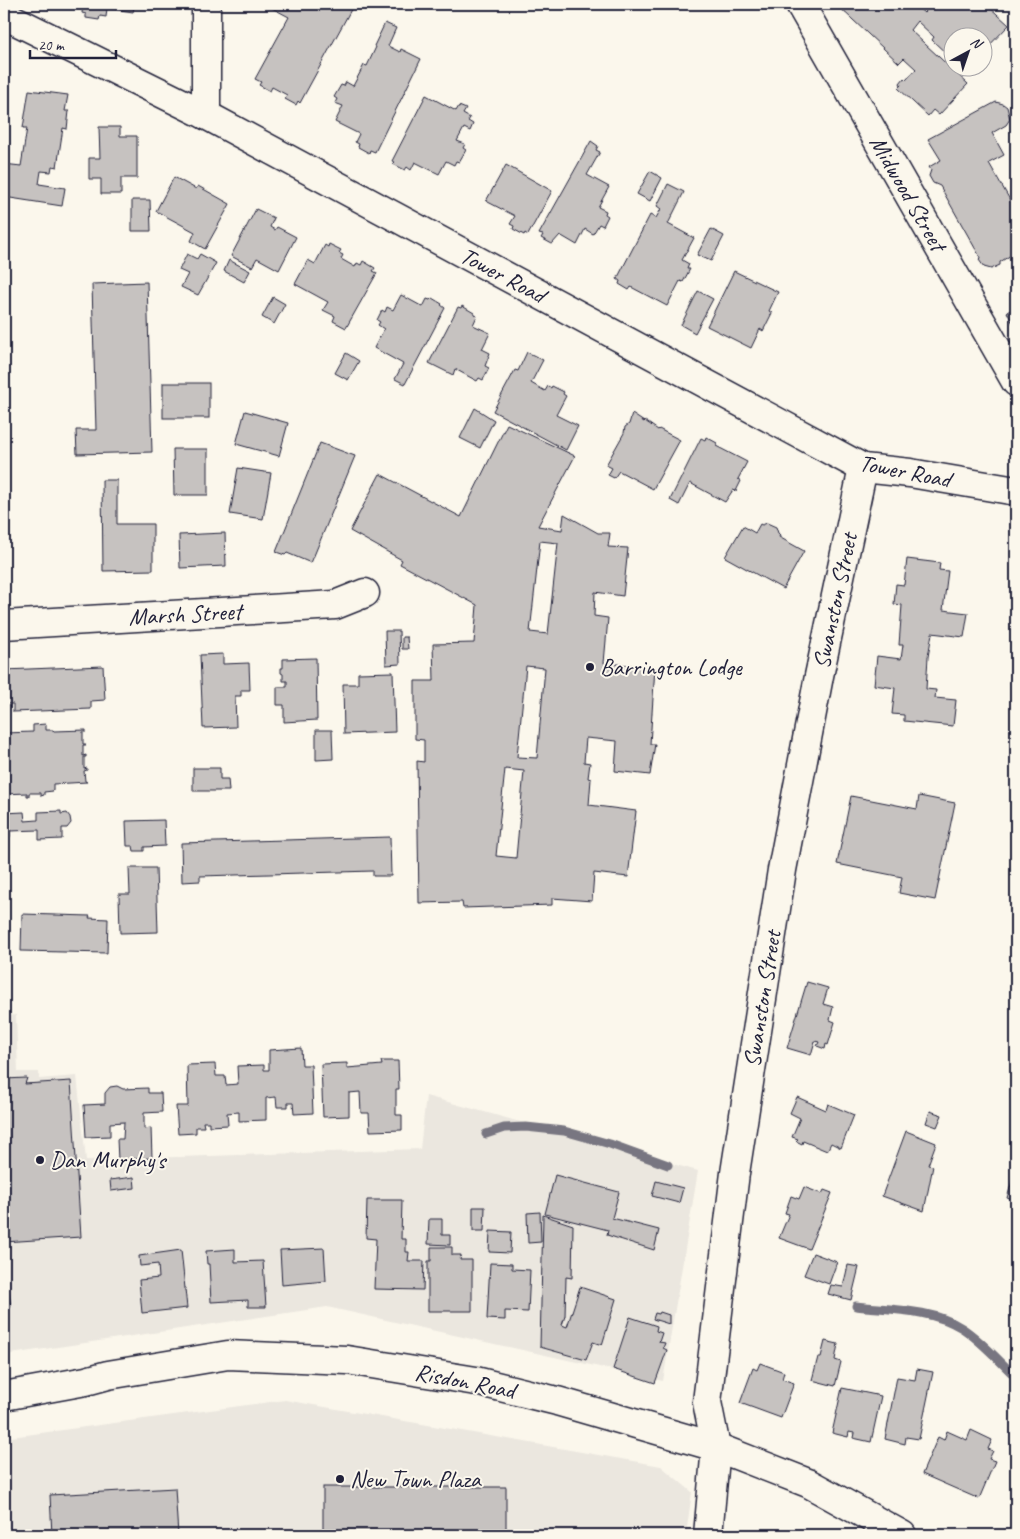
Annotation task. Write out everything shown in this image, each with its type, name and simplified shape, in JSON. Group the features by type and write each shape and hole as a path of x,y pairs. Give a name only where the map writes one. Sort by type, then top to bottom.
{"street":[{"path":"206,4 206,115"},
{"name":"Midwood Street","path":"800,4 1016,382"},
{"name":"Tower Road","path":"4,15 206,115 863,468 1016,491"},
{"name":"Swanston Street","path":"708,1535 716,1447 707,1402 736,1173 782,870 819,676 863,468"},
{"name":"Marsh Street","path":"4,625 335,606 364,593"},
{"name":"Risdon Road","path":"4,1396 86,1381 108,1375 228,1355 346,1360 476,1381 556,1401 716,1447 808,1483 902,1535"}],"shaded area":[{"path":"16,1015 18,1072 39,1072 39,1079 77,1076 86,1160 420,1149 426,1096 698,1171 663,1381 327,1307 4,1355 4,1016"},
{"name":"New Town Plaza","path":"285,1400 661,1466 692,1492 686,1535 4,1535 4,1438"}],"building":[{"path":"83,4 135,4 133,12 107,8 106,17 100,16 99,20 86,18 86,14 82,13"},
{"path":"274,4 329,4 334,7 335,4 354,4 300,103 298,101 296,105 285,99 287,95 272,87 270,91 259,85 261,82 255,79 289,17 272,8"},
{"path":"914,4 924,13 933,4 986,4 1009,25 992,43 992,28 942,28 942,50 932,40 934,37 917,21 910,30 942,60 942,78 962,78 968,84 939,115 933,110 928,116 898,88 904,78 906,80 916,69 904,58 899,63 837,5"},
{"path":"385,23 396,28 388,46 400,52 401,49 421,59 375,152 370,150 369,153 358,147 359,144 355,142 359,134 335,122 343,106 335,103 337,99 334,97 341,85 344,86 346,82 353,86 364,65 367,66"},
{"path":"29,90 68,95 65,111 69,111 67,129 63,128 57,167 52,166 51,172 41,171 39,184 65,188 62,206 4,197 4,164 21,166 27,128 23,128"},
{"path":"426,95 456,111 459,106 466,109 463,114 470,118 468,121 473,124 470,131 464,128 457,141 465,144 463,148 466,150 459,162 456,161 454,165 446,161 439,174 415,162 411,170 407,167 405,170 393,164 395,162 392,161"},
{"path":"996,102 1007,107 1010,119 1006,125 992,133 1004,155 989,163 1014,207 1016,206 1016,252 1000,262 1000,265 991,269 984,267 979,260 980,257 940,186 933,183 929,176 931,170 929,167 941,160 928,139"},
{"path":"99,127 120,127 120,136 137,136 137,178 121,178 121,194 101,194 101,179 89,179 89,158 100,158"},
{"path":"591,141 598,146 596,150 600,152 587,175 609,187 598,207 606,211 605,214 608,216 603,226 599,224 593,234 585,229 577,245 560,235 552,244 541,238 543,235 539,234"},
{"path":"506,165 552,191 528,235 513,229 514,226 510,224 515,216 486,201"},
{"path":"650,171 662,178 650,201 637,194"},
{"path":"174,177 196,189 198,186 230,204 205,249 191,241 195,232 156,211"},
{"path":"668,184 684,192 668,224 694,238 682,260 689,264 687,269 690,269 683,282 680,281 667,306 631,287 629,290 619,284 620,281 617,279 650,215 656,218 661,209 657,206"},
{"path":"132,200 150,200 151,231 132,231"},
{"path":"256,209 274,218 270,227 275,230 277,227 296,237 279,270 257,258 252,267 231,256"},
{"path":"711,229 724,236 711,261 697,255"},
{"path":"329,244 341,250 339,253 343,255 341,259 355,267 357,263 361,265 363,261 375,268 373,271 377,273 346,328 333,321 335,316 323,310 328,302 295,284 308,260 315,264 325,245 328,247"},
{"path":"187,254 197,259 200,254 216,263 198,295 181,287 188,274 179,270"},
{"path":"229,260 250,271 244,282 224,271"},
{"path":"734,271 778,292 769,311 772,313 763,331 760,329 751,348 707,326"},
{"path":"147,282 152,452 77,454 76,430 96,430 92,284"},
{"path":"698,291 713,299 695,333 681,325"},
{"path":"401,295 423,307 427,299 430,300 432,298 445,308 405,384 395,379 403,364 374,348 384,329 378,325 380,322 377,320 382,310 385,312 387,307 393,310"},
{"path":"273,297 285,304 274,324 262,317"},
{"path":"462,306 477,316 473,325 490,333 482,349 490,353 485,366 489,368 483,380 479,378 477,381 455,369 453,375 429,363 458,307 461,308"},
{"path":"1016,307 1016,329 1007,312"},
{"path":"527,352 543,360 531,383 545,391 548,386 551,388 552,386 564,392 563,394 566,396 556,415 578,426 566,450 493,411 515,370 518,371"},
{"path":"346,353 359,361 348,380 335,373"},
{"path":"163,383 209,383 209,418 163,418"},
{"path":"475,408 494,420 480,448 460,438"},
{"path":"245,411 288,423 279,456 236,444"},
{"path":"632,414 658,430 680,440 653,489 619,471 614,478 608,475 612,468 606,465 624,433 625,427 629,424"},
{"name":"Barrington Lodge","path":"507,424 575,456 538,526 562,530 564,514 598,533 610,533 608,547 628,548 623,596 595,592 594,616 608,618 604,663 655,667 650,744 655,744 650,775 615,771 617,741 586,738 584,762 590,763 588,778 591,779 589,805 636,811 628,877 594,873 592,901 552,898 552,905 463,908 462,902 419,903 417,761 424,762 424,740 415,739 415,681 434,681 433,644 474,643 477,605 400,564 402,560 350,531 380,474 461,517","holes":["540,541 558,543 548,634 530,632","526,666 545,668 537,758 517,757","505,769 524,771 516,858 496,856"]},
{"path":"706,437 717,443 716,446 747,462 738,479 741,481 736,491 733,490 725,502 690,483 679,505 670,500 701,438 705,440"},
{"path":"320,443 355,456 311,563 287,553 285,555 276,552"},
{"path":"173,449 208,449 208,495 174,495"},
{"path":"238,468 271,473 263,519 230,514"},
{"path":"102,480 117,480 117,524 153,524 153,570 103,571"},
{"path":"767,523 776,527 780,535 779,537 804,551 783,589 725,557 743,526 755,533 760,524"},
{"path":"225,533 226,566 180,568 179,535"},
{"path":"907,559 940,563 939,570 948,571 943,610 968,613 964,637 932,633 928,657 926,689 936,690 935,698 956,700 953,726 904,721 904,715 892,714 895,688 874,685 877,656 901,659 903,645 899,645 902,605 894,604 896,584 904,585"},
{"path":"385,631 399,631 400,664 386,665"},
{"path":"402,637 407,637 408,649 402,649"},
{"path":"223,654 223,664 249,663 250,690 241,690 241,696 235,696 236,727 203,728 200,655"},
{"path":"316,658 317,720 284,722 284,705 277,705 277,687 287,687 287,681 283,681 283,674 281,673 283,659"},
{"path":"103,666 105,700 91,701 91,709 13,712 13,704 4,704 4,670"},
{"path":"393,672 395,732 344,734 343,684 358,684 358,673"},
{"path":"46,724 46,730 86,730 86,732 83,732 83,744 86,745 83,745 83,756 86,755 84,757 84,769 87,768 87,770 84,771 85,781 87,782 53,784 53,791 44,792 44,795 41,796 41,793 29,793 29,796 27,796 27,793 4,794 4,733 33,732 33,725"},
{"path":"316,730 332,730 333,759 316,760"},
{"path":"193,768 220,768 220,779 228,779 229,791 193,791"},
{"path":"851,796 917,809 919,796 955,803 935,900 899,893 902,877 837,864"},
{"path":"61,811 61,814 67,813 71,823 67,828 62,828 62,839 39,840 39,830 10,831 10,837 4,837 4,813 24,812 25,821 38,820 38,812"},
{"path":"164,820 165,846 144,847 144,851 134,851 133,846 127,846 126,821"},
{"path":"390,837 391,876 373,876 373,871 200,876 200,881 182,882 181,843"},
{"path":"129,868 156,868 158,932 120,933 119,894 130,894"},
{"path":"22,914 90,916 89,918 108,919 107,953 21,951"},
{"path":"807,982 828,988 823,1004 833,1007 830,1020 835,1022 828,1045 826,1044 825,1049 817,1046 819,1042 815,1041 811,1055 787,1048"},
{"path":"301,1048 302,1065 311,1065 313,1113 294,1114 293,1103 288,1103 288,1107 277,1107 276,1097 266,1098 266,1120 239,1121 239,1112 227,1113 228,1125 209,1126 209,1122 203,1122 204,1127 196,1127 196,1133 178,1134 176,1106 188,1106 187,1065 215,1064 216,1076 225,1076 226,1085 238,1084 237,1066 264,1065 264,1070 269,1070 269,1050"},
{"path":"381,1061 398,1061 399,1089 396,1089 396,1115 402,1115 402,1130 370,1131 369,1113 361,1113 360,1092 349,1093 349,1116 323,1117 321,1064 347,1063 347,1068 382,1065"},
{"name":"Dan Murphy's","path":"27,1078 25,1084 71,1081 81,1237 4,1242 4,1079"},
{"path":"117,1086 123,1089 148,1088 148,1093 161,1093 162,1112 144,1113 144,1129 151,1128 152,1158 118,1160 117,1139 123,1139 124,1122 110,1123 110,1136 86,1137 84,1105 105,1104 105,1093 110,1087"},
{"path":"797,1097 826,1110 828,1104 854,1115 841,1148 831,1143 827,1151 803,1141 802,1144 796,1141 798,1139 792,1137 800,1118 790,1113"},
{"path":"930,1111 942,1115 937,1127 926,1123"},
{"path":"906,1131 936,1143 928,1165 933,1166 924,1211 882,1196"},
{"path":"1016,1171 1016,1201 1007,1198"},
{"path":"555,1175 619,1192 612,1218 659,1230 654,1250 607,1235 608,1230 545,1214"},
{"path":"134,1177 135,1188 111,1191 110,1180"},
{"path":"656,1181 683,1188 679,1203 652,1196"},
{"path":"804,1187 822,1194 824,1190 832,1193 809,1249 779,1238 789,1214 785,1213 791,1196 799,1199"},
{"path":"367,1200 402,1200 401,1239 406,1239 406,1252 409,1252 408,1261 424,1261 423,1290 374,1289 376,1239 366,1238"},
{"path":"473,1207 485,1207 484,1231 473,1231"},
{"path":"540,1212 541,1242 528,1243 527,1213"},
{"path":"543,1215 573,1225 572,1278 566,1277 565,1316 562,1325 567,1327 580,1287 616,1299 602,1345 593,1342 586,1360 540,1347"},
{"path":"429,1219 442,1219 442,1235 450,1235 450,1245 428,1244"},
{"path":"490,1231 511,1232 510,1253 489,1252"},
{"path":"431,1247 452,1247 452,1255 461,1255 460,1260 472,1260 472,1311 428,1311 428,1261 431,1261"},
{"path":"324,1248 326,1281 282,1285 280,1250"},
{"path":"235,1249 235,1262 263,1261 266,1307 248,1307 248,1300 211,1302 209,1264 207,1264 206,1251"},
{"path":"181,1250 187,1308 142,1313 139,1280 159,1278 158,1264 140,1266 139,1256"},
{"path":"813,1253 837,1262 829,1284 804,1275"},
{"path":"490,1263 512,1264 512,1269 530,1270 528,1312 505,1311 505,1320 487,1319"},
{"path":"848,1265 859,1267 851,1300 828,1294 831,1285 843,1287"},
{"path":"6,1274 11,1307 4,1308 4,1275"},
{"path":"660,1312 669,1315 669,1324 653,1319 655,1313 659,1314"},
{"path":"630,1317 657,1326 656,1331 662,1333 659,1342 665,1343 663,1348 667,1350 655,1383 613,1369"},
{"path":"825,1341 838,1344 835,1360 841,1362 835,1386 812,1380 818,1357 821,1357"},
{"path":"760,1363 784,1372 782,1379 794,1383 781,1418 740,1403 753,1368 757,1370"},
{"path":"917,1369 933,1372 919,1439 906,1437 905,1444 885,1439 897,1377 915,1380"},
{"path":"842,1388 881,1396 871,1442 853,1438 854,1433 849,1432 848,1437 832,1433"},
{"path":"971,1430 992,1440 988,1449 993,1451 989,1459 995,1461 979,1499 922,1474 938,1437 944,1440 947,1431 967,1440"},
{"path":"323,1487 506,1487 506,1535 323,1535"},
{"path":"175,1488 178,1535 52,1535 50,1495"}],"waterway":[{"path":"486,1134 504,1128 526,1127 564,1131 610,1144 668,1165"},
{"path":"856,1306 911,1311 938,1317 950,1322 962,1328 976,1339 1016,1377"}],"place":[{"name":"Barrington Lodge","path":"590,667"},
{"name":"Dan Murphy's","path":"40,1160"},
{"name":"New Town Plaza","path":"340,1479"}]}
